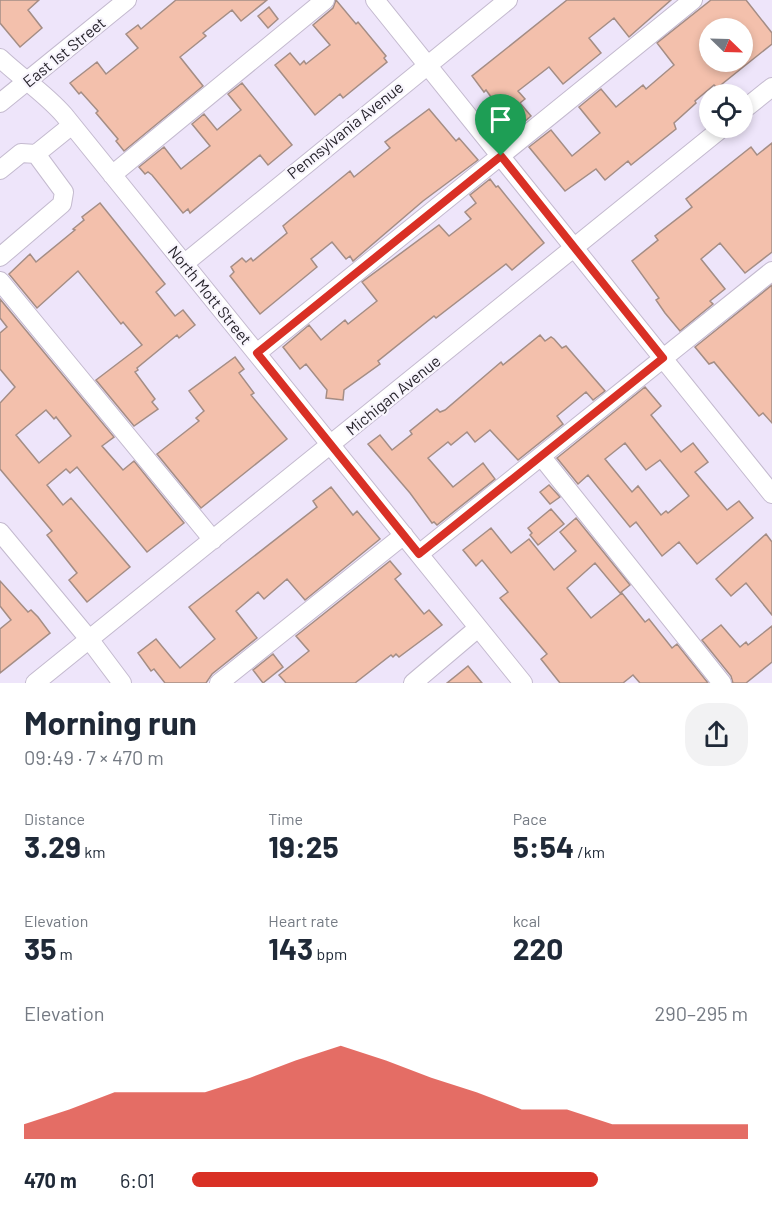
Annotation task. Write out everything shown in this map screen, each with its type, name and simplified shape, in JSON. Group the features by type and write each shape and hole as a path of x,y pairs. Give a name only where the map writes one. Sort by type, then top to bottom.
{"street":[{"name":"East 1st Street","path":"0,103 127,0"},
{"path":"112,175 325,0"},
{"path":"375,0 772,494"},
{"name":"Pennsylvania Avenue","path":"185,263 426,64 508,0"},
{"path":"257,353 693,0"},
{"name":"North Mott Street","path":"0,58 26,82 47,96 72,125 523,683"},
{"path":"753,102 772,87"},
{"path":"0,170 21,153 36,154 72,125"},
{"name":"Michigan Avenue","path":"35,683 710,138"},
{"path":"0,257 62,204 64,192 36,154"},
{"path":"419,554 772,271"},
{"path":"0,281 213,540"},
{"path":"541,456 722,683"},
{"path":"0,532 89,639 122,683"},
{"path":"219,683 404,535"},
{"path":"413,683 478,628"}],"building":[{"path":"0,0 39,0 28,10 42,28 20,47 0,23"},
{"path":"176,0 267,0 241,21 232,10 203,33 206,36 180,57 203,86 124,151 116,141 118,139 96,113 98,111 70,83 97,62 106,74 138,48 126,34 138,25 141,29"},
{"path":"336,0 386,56 384,58 387,62 343,98 340,94 315,115 275,65 290,53 300,65 304,61 306,64 330,45 313,25 333,8"},
{"path":"567,0 671,0 629,37 614,18 589,38 601,53 563,84 549,67 518,91 525,99 520,103 531,116 515,130 486,90 484,92 472,76"},
{"path":"711,0 746,0 772,33 772,44 753,59 753,18 699,18 699,72 737,72 722,84 699,84 699,98 674,123 676,129 631,165 628,161 605,180 596,169 565,191 529,147 551,130 572,156 600,133 579,107 601,89 616,107 643,85 646,89 674,65 657,43"},
{"path":"269,7 278,19 268,28 258,16"},
{"path":"242,83 292,145 268,165 260,155 190,213 188,209 183,213 152,175 148,172 145,174 139,167 164,147 181,169 210,146 192,124 204,114 217,130 241,110 228,94"},
{"path":"429,109 456,141 459,138 478,160 423,201 353,261 350,256 346,259 332,242 311,259 317,267 260,314 230,276 234,272 231,267 242,258 246,262 251,258 253,261 287,233 283,226 350,171 354,177 390,148 385,142"},
{"path":"772,143 772,252 745,273 720,243 701,259 725,289 710,301 713,304 680,331 656,300 659,298 632,261 658,240 655,236 692,207 686,199 751,147 757,155"},
{"path":"490,179 544,243 512,270 506,264 436,318 434,316 378,361 380,364 344,390 343,400 326,398 327,390 306,364 300,369 283,347 309,325 321,340 345,320 348,324 377,301 362,282 439,225 449,236 471,219 465,212 476,203 470,195"},
{"path":"100,203 165,284 156,292 175,316 183,310 195,325 179,338 177,335 137,368 135,372 155,399 152,402 158,409 134,426 96,380 142,345 123,322 121,324 78,271 37,308 9,274 30,254 36,262 75,230 73,229 84,220 82,217"},
{"path":"772,285 772,423 763,413 759,416 714,362 709,364 695,347"},
{"path":"0,299 114,437 102,446 123,470 134,461 184,523 147,552 77,467 70,473 66,469 47,485 63,505 71,498 130,567 87,602 69,580 77,573 47,535 52,531 0,469 0,403 15,387 0,369 0,333 7,327 0,318","holes":["46,410 54,419 56,417 71,436 39,463 16,435"]},
{"path":"540,335 545,341 551,337 562,348 566,346 605,391 593,400 586,392 557,416 563,424 518,460 490,430 475,442 467,432 451,445 448,442 428,458 453,487 483,463 495,479 437,525 432,523 368,444 380,435 392,450 412,434 410,431 437,409 440,412 445,410 501,362 503,365"},
{"path":"235,357 244,369 239,373 254,393 251,395 287,439 201,508 157,454 199,421 196,418 204,411 189,391"},
{"path":"645,387 661,406 651,415 681,452 693,443 708,462 695,472 727,510 739,501 753,518 697,564 679,542 662,556 636,522 630,527 588,475 578,484 557,458","holes":["625,443 646,470 660,460 689,496 668,513 666,511 661,515 638,486 632,492 605,459"]},
{"path":"549,485 560,497 550,504 540,492"},
{"path":"331,487 353,515 357,511 380,539 305,600 287,579 264,599 258,592 236,611 257,638 212,674 206,683 165,683 154,669 151,671 138,653 156,639 180,668 215,639 189,607 317,507 313,501"},
{"path":"551,509 564,524 538,545 530,535 532,533 528,528"},
{"path":"576,518 630,585 620,593 595,563 567,588 591,618 622,593 645,622 649,619 672,648 677,644 708,683 640,683 633,675 623,683 560,683 541,659 547,654 500,598 508,592 482,560 476,566 463,550 491,528 511,553 529,539 554,570 576,551 560,532"},
{"path":"766,534 772,542 772,615 746,583 731,596 716,579"},
{"path":"390,561 401,574 395,579 424,614 429,610 442,625 399,657 396,654 393,657 391,655 355,683 286,683 279,675 309,651 296,636"},
{"path":"0,581 28,612 31,610 38,617 50,633 0,673 0,629 11,620 0,606"},
{"path":"721,625 740,647 746,642 748,645 772,626 772,662 746,683 733,683 731,676 702,640"},
{"path":"273,654 283,667 263,683 253,670"},
{"path":"468,666 482,683 447,683"}],"route":[{"path":"501,156 663,358 419,554 257,353 501,156"}]}
